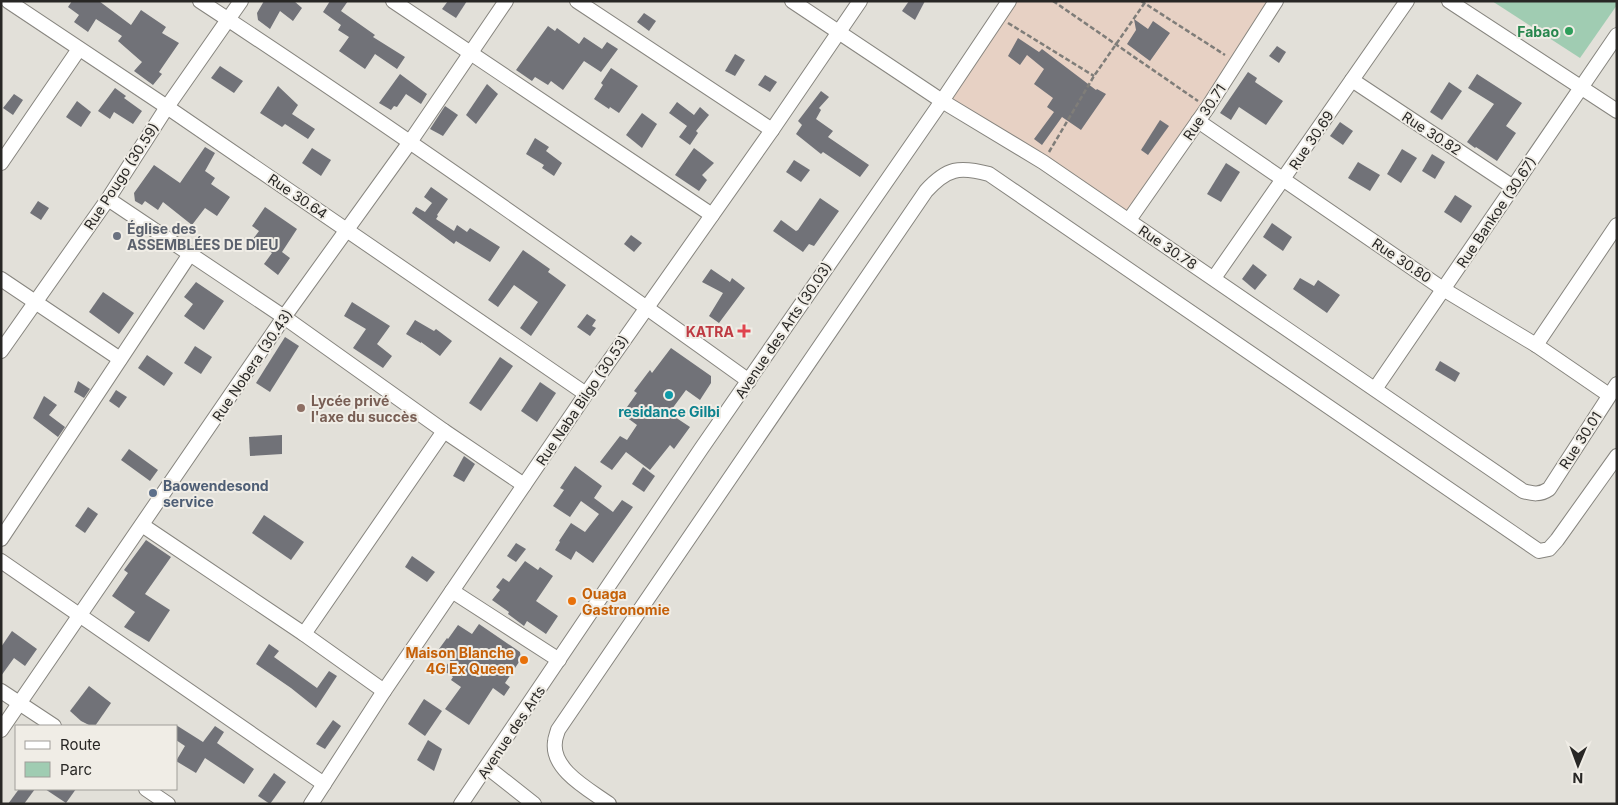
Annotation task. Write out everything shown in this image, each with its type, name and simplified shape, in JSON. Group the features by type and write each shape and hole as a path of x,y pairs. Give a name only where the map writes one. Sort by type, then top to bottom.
{"street":[{"name":"Rue 30.64","path":"8,1 167,106 586,394"},
{"path":"200,1 306,70 749,381"},
{"name":"Rue Pougo (30.59)","path":"1,352 108,199 167,106 241,1"},
{"path":"393,1 712,215"},
{"name":"Rue Nobera (30.43)","path":"1,730 82,615 284,317 410,142 506,1"},
{"path":"577,1 772,130"},
{"name":"Rue 30.78","path":"792,1 942,101 1043,162 1523,491 1534,494 1542,493"},
{"name":"Rue Naba Bilgo (30.53)","path":"311,804 384,691 586,394 772,130 860,1"},
{"name":"Avenue des Arts (30.03)","path":"559,660 701,449 1009,1"},
{"name":"Rue 30.71","path":"1129,220 1208,107 1276,1"},
{"name":"Rue 30.69","path":"1214,278 1407,1"},
{"path":"1449,1 1617,111"},
{"name":"Rue Bankoe (30.67)","path":"1375,389 1617,35"},
{"path":"1,163 79,49"},
{"name":"Rue 30.82","path":"1352,80 1513,187"},
{"name":"Rue 30.80","path":"1198,121 1443,289 1536,346 1613,389"},
{"path":"609,804 574,779 563,768 556,754 554,742 558,730 926,191 938,178 954,170 972,169 989,174 1539,551 1549,549 1557,540 1617,456"},
{"path":"108,199 284,317 444,431 524,485"},
{"path":"1536,346 1617,225"},
{"path":"1,539 190,254"},
{"path":"1,279 120,358"},
{"name":"Rue 30.01","path":"1542,493 1549,489 1613,389"},
{"path":"304,634 444,431"},
{"path":"142,525 304,634 384,691"},
{"path":"1,561 82,615 324,784"},
{"path":"452,592 559,660"},
{"name":"Avenue des Arts","path":"461,804 559,660"},
{"path":"1,691 53,725"},
{"path":"487,768 534,804"},
{"path":"147,790 168,804"}],"path":[{"path":"1053,1 1208,107"},
{"path":"1141,1 1237,63"},
{"path":"1043,162 1094,76 1145,2"},
{"path":"998,17 1094,76"}],"shaded area":[{"path":"1009,1 1276,1 1129,220 942,101"}],"green space":[{"name":"Fabao","path":"1492,1 1617,1 1617,5 1580,58"}],"building":[{"path":"72,1 99,1 131,25 141,10 166,27 162,33 179,43 159,72 162,74 153,85 134,71 142,62 118,41 122,36 96,19 88,32 74,22 79,15 68,7"},
{"path":"264,1 294,1 302,8 293,21 280,11 270,29 258,20 257,13"},
{"path":"330,1 348,1 341,11 375,35 373,37 405,57 397,69 375,54 365,69 339,51 349,37 338,30 341,25 323,12"},
{"path":"448,1 467,1 456,18 442,9"},
{"path":"909,1 925,1 915,20 902,11"},
{"path":"644,13 656,21 649,31 637,22"},
{"path":"1134,19 1148,29 1153,21 1170,33 1150,61 1127,44 1136,30"},
{"path":"548,26 555,31 557,28 579,44 584,37 602,49 607,42 618,49 601,72 584,61 563,90 551,81 548,85 535,77 532,81 516,70"},
{"path":"1018,38 1039,52 1042,49 1096,90 1106,94 1081,130 1062,117 1042,145 1034,139 1054,112 1047,107 1053,98 1034,84 1044,69 1027,55 1020,65 1008,56"},
{"path":"1277,46 1286,52 1279,63 1269,56"},
{"path":"735,54 745,60 735,76 725,71"},
{"path":"220,66 243,81 234,93 211,78"},
{"path":"611,68 638,86 619,113 594,99 603,85 601,83"},
{"path":"1248,72 1257,78 1255,82 1283,101 1266,125 1239,107 1231,120 1220,113"},
{"path":"400,74 427,94 421,104 406,94 397,107 394,106 391,110 379,103"},
{"path":"1477,74 1522,103 1506,126 1516,133 1497,161 1467,142 1494,104 1468,88"},
{"path":"765,75 777,82 770,92 758,85"},
{"path":"1449,82 1462,91 1442,120 1430,112"},
{"path":"487,84 498,94 476,124 466,115"},
{"path":"278,86 298,105 292,114 315,129 308,139 285,124 282,127 260,113"},
{"path":"115,88 126,96 124,98 142,111 133,124 114,112 110,119 98,111"},
{"path":"821,91 829,97 819,108 821,110 816,119 833,131 828,137 869,165 860,177 823,152 821,154 796,134 802,125 798,121"},
{"path":"14,94 23,100 13,115 3,108"},
{"path":"77,101 91,112 81,127 66,117"},
{"path":"677,102 694,115 700,107 709,115 696,131 698,133 690,145 679,137 687,126 669,113"},
{"path":"445,106 458,115 443,136 430,129"},
{"path":"642,113 657,124 642,148 626,135"},
{"path":"1160,120 1169,126 1148,155 1141,150"},
{"path":"1340,122 1353,131 1343,145 1330,136"},
{"path":"535,138 549,147 546,151 562,163 554,176 542,168 544,165 526,154"},
{"path":"205,147 215,153 205,171 215,178 211,184 230,197 217,216 205,208 192,225 163,202 158,210 145,201 142,205 135,201 134,193 154,165 180,183"},
{"path":"312,148 331,160 321,176 302,163"},
{"path":"694,148 714,163 702,175 707,180 699,191 675,175"},
{"path":"1402,149 1417,158 1401,183 1387,174"},
{"path":"1432,154 1445,162 1435,179 1422,171"},
{"path":"794,160 810,170 801,182 786,172"},
{"path":"1358,162 1380,175 1370,191 1348,178"},
{"path":"1226,163 1240,172 1221,202 1207,194"},
{"path":"431,187 448,199 436,219 454,231 457,225 467,232 470,228 500,247 490,262 456,241 454,244 412,213 416,207 425,212 432,203 424,197"},
{"path":"1455,195 1472,206 1461,223 1444,212"},
{"path":"820,198 839,211 814,246 809,244 803,252 773,231 781,220 796,231 798,230"},
{"path":"38,201 49,208 41,220 30,213"},
{"path":"265,207 297,229 282,252 290,258 278,275 264,264 272,253 253,239 259,231 252,226"},
{"path":"1272,223 1292,237 1283,251 1263,237"},
{"path":"631,235 642,243 634,252 624,244"},
{"path":"523,250 550,269 548,272 566,285 531,336 520,328 538,302 514,285 498,307 488,300"},
{"path":"1253,264 1267,275 1255,290 1242,279"},
{"path":"711,269 730,282 732,278 745,288 719,323 709,316 723,293 702,282"},
{"path":"1300,278 1314,286 1318,280 1340,295 1327,313 1293,289"},
{"path":"196,282 224,301 204,330 184,316 193,304 184,297"},
{"path":"103,292 134,313 119,334 89,312"},
{"path":"352,302 390,326 377,344 392,356 383,368 353,348 366,329 344,316"},
{"path":"587,314 596,320 592,326 596,328 590,336 577,327"},
{"path":"415,320 434,331 436,329 452,341 440,356 406,334"},
{"path":"285,337 299,346 270,392 256,383"},
{"path":"195,346 212,357 201,374 184,363"},
{"path":"671,348 711,376 711,383 700,400 686,390 669,413 690,427 674,449 670,445 650,470 626,452 612,470 600,462 620,436 627,440 637,425 622,414 637,393 634,391 650,370 652,373"},
{"path":"147,355 173,373 164,386 138,368"},
{"path":"500,357 513,366 481,411 469,403"},
{"path":"1440,361 1460,373 1455,382 1435,370"},
{"path":"78,381 90,389 84,398 74,392"},
{"path":"540,382 556,393 537,422 521,411"},
{"path":"116,390 127,397 119,408 109,401"},
{"path":"44,396 57,405 49,415 65,427 58,437 33,418"},
{"path":"282,435 282,454 250,456 249,437"},
{"path":"129,449 158,470 150,481 121,460"},
{"path":"464,456 475,464 464,482 453,476"},
{"path":"575,466 602,486 594,498 613,512 622,500 633,507 593,563 576,551 571,560 555,550 571,523 585,532 599,514 581,501 570,517 553,506 564,490 560,488"},
{"path":"643,467 655,476 644,492 632,484"},
{"path":"88,507 98,514 85,533 75,526"},
{"path":"264,515 304,542 291,560 252,533"},
{"path":"146,540 171,557 145,594 170,610 149,642 124,627 135,612 112,596 128,573 124,570"},
{"path":"516,543 526,549 516,562 507,556"},
{"path":"412,556 435,572 427,582 405,567"},
{"path":"525,561 538,570 540,567 553,576 536,601 558,616 546,634 527,621 524,626 492,600 500,590 496,587 503,578 509,582"},
{"path":"479,624 520,652 521,659 505,683 510,687 504,696 493,688 469,725 445,709 461,687 451,680 453,677 443,670 452,658 439,649 458,625 472,634"},
{"path":"12,631 37,649 25,666 14,658 1,676 1,647"},
{"path":"269,644 279,651 274,657 317,688 329,671 337,676 316,708 256,664"},
{"path":"89,686 111,703 96,725 89,725 81,721 70,711"},
{"path":"424,699 442,711 425,736 408,724"},
{"path":"333,720 341,726 325,749 316,744"},
{"path":"178,726 203,742 215,726 224,732 217,743 254,769 244,784 205,758 196,773 178,762 178,758 185,746 178,741"},
{"path":"428,740 442,749 434,771 417,760"},
{"path":"274,773 286,782 270,804 258,796"},
{"path":"18,790 34,790 24,804 8,804"},
{"path":"46,790 75,790 66,803"}],"place":[{"name":"Fabao","path":"1569,31"},
{"name":"Église des ASSEMBLÉES DE DIEU","path":"117,236"},
{"name":"KATRA","path":"744,331"},
{"name":"residance Gilbi","path":"669,395"},
{"name":"Lycée privé l'axe du succès","path":"301,408"},
{"name":"Baowendesond service","path":"153,493"},
{"name":"Ouaga Gastronomie","path":"572,601"},
{"name":"Maison Blanche 4G Ex Queen","path":"524,660"}]}
